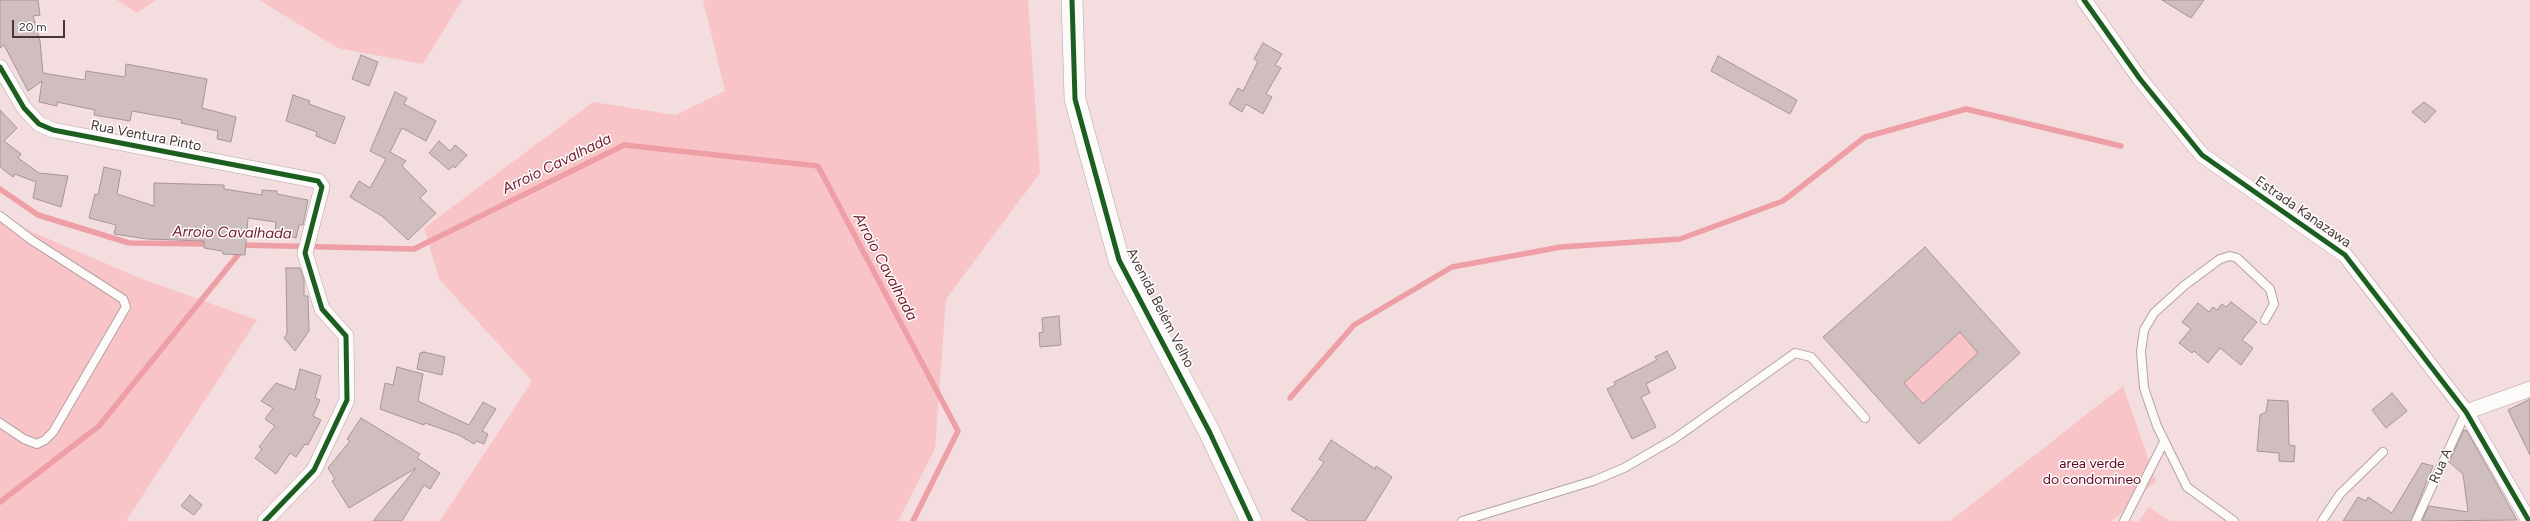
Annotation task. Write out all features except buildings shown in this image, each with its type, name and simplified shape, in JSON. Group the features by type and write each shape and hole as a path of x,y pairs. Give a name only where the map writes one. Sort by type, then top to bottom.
{"main road":[{"name":"Avenida Belém Velho","path":"1072,0 1075,99 1119,260 1210,433 1251,521"}],"street":[{"name":"Estrada Kanazawa","path":"2084,0 2140,79 2202,155 2345,255 2466,412 2529,521"},
{"name":"Rua Ventura Pinto","path":"0,67 24,108 39,124 53,130 318,181 322,186 305,253 322,309 346,336 347,400 314,470 265,521"},
{"path":"2466,412 2530,389"}],"lane":[{"path":"0,216 33,241 123,299 126,307 53,432 45,440 36,444 24,439 0,423"},
{"path":"2234,521 2187,487 2164,442 2157,426 2143,381 2141,352 2144,330 2154,313 2220,258 2230,256 2237,258 2270,289 2274,304 2265,320"},
{"path":"1462,521 1593,480 1624,468 1674,439 1795,354 1811,357 1865,418"},
{"name":"Rua A","path":"2416,521 2466,412"},
{"path":"2124,521 2164,442"},
{"path":"2322,521 2340,494 2383,452"}],"green space":[{"path":"117,0 156,0 137,13"},
{"path":"259,0 462,0 423,64 338,48"},
{"path":"703,0 1028,0 1040,173 946,299 935,449 898,521 440,521 532,381 439,279 424,228 593,102 676,115 725,91"},
{"path":"0,218 142,279 257,320 126,521 0,521"},
{"path":"1960,332 1978,353 1923,404 1904,383"},
{"name":"area verde do condomineo","path":"2123,386 2156,481 2117,517 2111,521 1950,521"},
{"path":"2149,507 2170,521 2139,521"}],"waterway":[{"path":"1290,398 1354,325 1452,267 1561,247 1680,239 1783,201 1865,137 1966,109 2121,146"},
{"name":"Arroio Cavalhada","path":"240,245 414,249 624,145 818,166 958,431 913,521"},
{"name":"Arroio Cavalhada","path":"0,189 38,215 129,243 211,244"},
{"path":"0,502 99,426 242,250"}],"cycle path":[{"path":"1072,0 1075,99 1119,260 1210,433 1251,521"},
{"path":"2084,0 2140,79 2202,155 2345,255 2466,412 2529,521"},
{"path":"0,67 24,108 39,124 53,130 318,181 322,187 305,253 322,309 346,336 347,400 314,470 265,521"}]}
